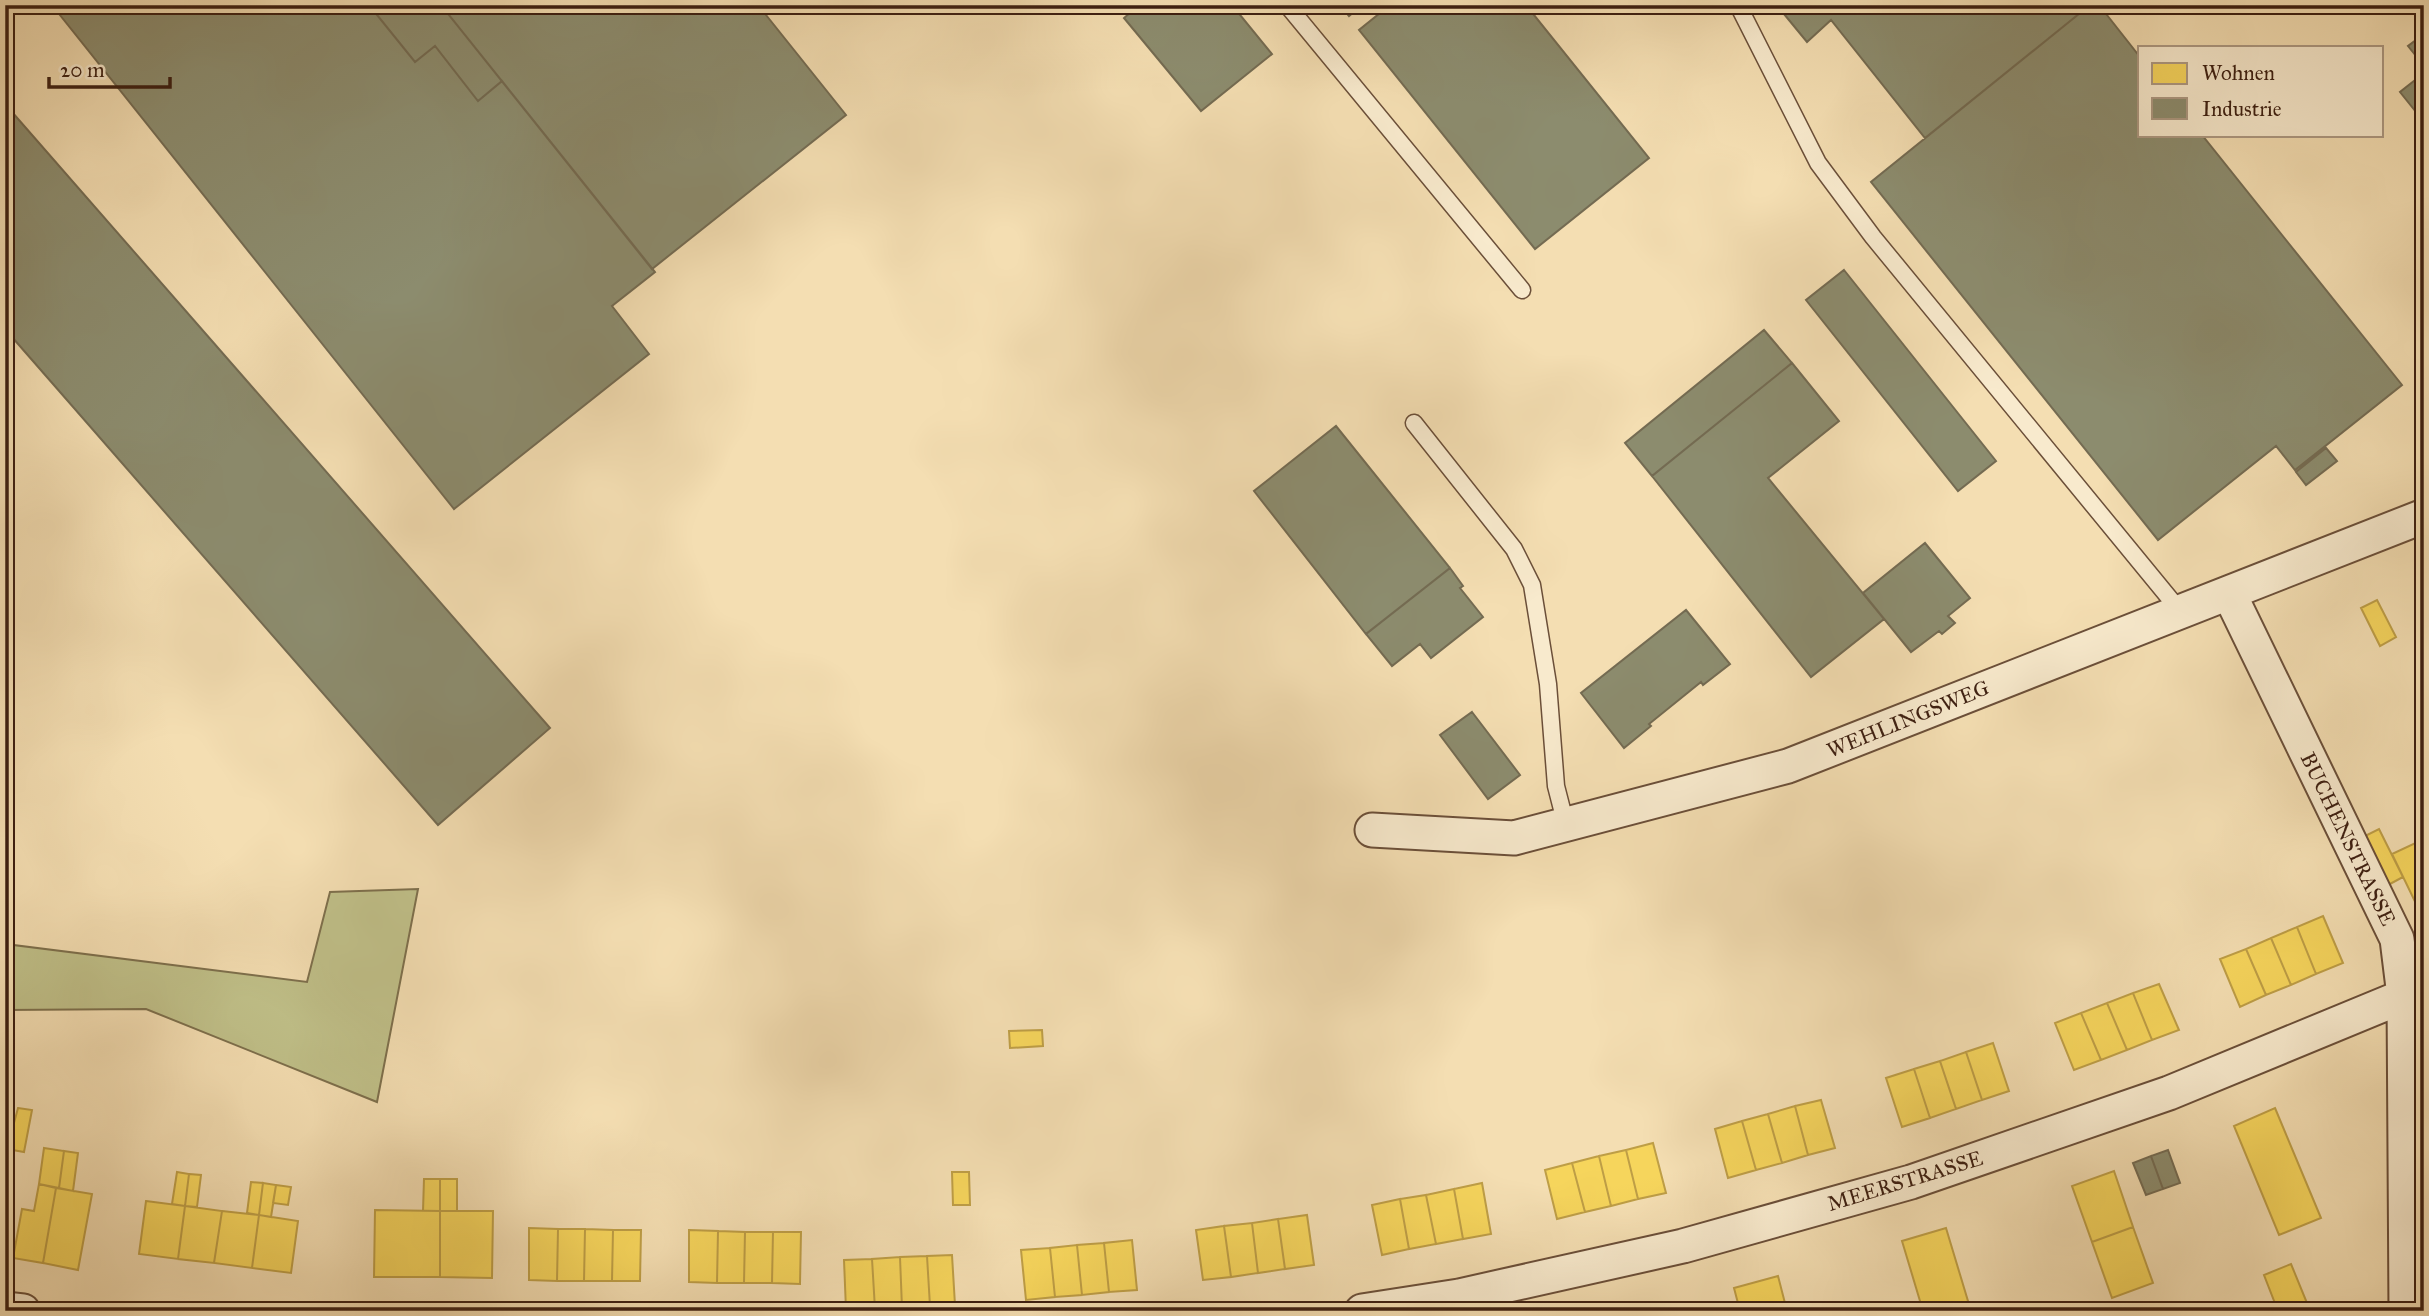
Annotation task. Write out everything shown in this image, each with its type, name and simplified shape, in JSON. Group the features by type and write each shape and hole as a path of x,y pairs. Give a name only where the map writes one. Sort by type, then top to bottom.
{"street":[{"name":"WEHLINGSWEG","path":"1372,830 1514,838 1788,766 2424,516"},
{"name":"BUCHENSTRASSE","path":"2229,593 2397,939 2414,986 2406,1311"},
{"name":"MEERSTRASSE","path":"1362,1311 1459,1303 1683,1246 1911,1182 2169,1093 2414,986"},
{"path":"5,1309 23,1311"}],"lane":[{"path":"1287,5 1522,290"},
{"path":"1738,5 1818,163 1873,237 2179,611"},
{"path":"1414,423 1514,549 1532,585 1548,684 1556,786 1566,825"}],"green space":[{"path":"418,889 377,1102 146,1009 5,1010 5,944 307,982 330,892"}],"building: Wohnen":[{"path":"2377,600 2396,637 2380,646 2361,608"},
{"path":"2379,829 2403,877 2388,885 2365,836"},
{"path":"2424,839 2424,912 2421,914 2392,854"},
{"path":"2323,916 2343,963 2316,974 2297,927"},
{"path":"2297,927 2316,974 2291,985 2271,938"},
{"path":"2271,938 2291,985 2266,995 2246,949"},
{"path":"2246,949 2266,995 2240,1007 2220,959"},
{"path":"2159,984 2179,1030 2152,1040 2133,993"},
{"path":"2133,993 2152,1040 2127,1050 2107,1003"},
{"path":"2107,1003 2127,1050 2101,1060 2081,1013"},
{"path":"2081,1013 2101,1060 2074,1070 2055,1023"},
{"path":"1042,1030 1043,1046 1010,1048 1009,1031"},
{"path":"1993,1043 2009,1091 1982,1100 1966,1052"},
{"path":"1966,1052 1982,1100 1956,1109 1940,1061"},
{"path":"1940,1061 1956,1109 1930,1118 1914,1069"},
{"path":"1914,1069 1930,1118 1902,1127 1886,1078"},
{"path":"1821,1100 1835,1148 1808,1155 1795,1106"},
{"path":"1795,1106 1808,1155 1782,1163 1768,1114"},
{"path":"18,1108 32,1110 24,1152 7,1149"},
{"path":"2275,1108 2321,1218 2279,1235 2234,1126"},
{"path":"1768,1114 1782,1163 1756,1170 1742,1121"},
{"path":"1742,1121 1756,1170 1728,1178 1715,1129"},
{"path":"1653,1143 1666,1193 1638,1199 1626,1150"},
{"path":"44,1148 64,1151 59,1188 39,1184"},
{"path":"1626,1150 1638,1199 1611,1206 1599,1156"},
{"path":"64,1151 78,1153 73,1191 59,1188"},
{"path":"1599,1156 1611,1206 1585,1212 1572,1163"},
{"path":"1572,1163 1585,1212 1557,1219 1545,1170"},
{"path":"2114,1171 2133,1227 2092,1242 2072,1186"},
{"path":"177,1172 189,1174 185,1206 172,1204"},
{"path":"952,1172 969,1172 970,1205 953,1205"},
{"path":"189,1174 201,1175 197,1207 185,1206"},
{"path":"424,1179 440,1179 440,1211 423,1211"},
{"path":"440,1179 457,1179 457,1211 440,1211"},
{"path":"251,1182 263,1183 259,1215 247,1213"},
{"path":"263,1183 276,1185 271,1217 259,1215"},
{"path":"1482,1183 1491,1234 1463,1239 1454,1189"},
{"path":"39,1184 56,1188 43,1263 13,1258 22,1209 34,1211"},
{"path":"276,1185 291,1187 288,1205 273,1203"},
{"path":"56,1188 92,1194 78,1270 43,1263"},
{"path":"1454,1189 1463,1239 1436,1244 1426,1195"},
{"path":"1426,1195 1436,1244 1409,1249 1400,1199"},
{"path":"1400,1199 1409,1249 1382,1255 1372,1205"},
{"path":"146,1201 185,1206 178,1259 139,1254"},
{"path":"185,1206 222,1211 214,1263 178,1259"},
{"path":"375,1210 440,1211 440,1277 374,1277"},
{"path":"222,1211 259,1215 252,1268 214,1263"},
{"path":"440,1211 493,1211 492,1278 440,1277"},
{"path":"259,1215 298,1221 291,1273 252,1268"},
{"path":"1307,1215 1314,1265 1285,1269 1278,1219"},
{"path":"1278,1219 1285,1269 1258,1273 1252,1223"},
{"path":"1252,1223 1258,1273 1231,1277 1224,1226"},
{"path":"1224,1226 1231,1277 1203,1280 1196,1230"},
{"path":"2133,1227 2153,1283 2112,1298 2092,1242"},
{"path":"529,1228 558,1229 557,1281 529,1280"},
{"path":"1946,1228 1971,1311 1923,1311 1902,1241"},
{"path":"558,1229 585,1229 584,1281 557,1281"},
{"path":"585,1229 613,1230 612,1281 584,1281"},
{"path":"613,1230 641,1230 640,1281 612,1281"},
{"path":"689,1230 718,1231 717,1283 689,1282"},
{"path":"718,1231 745,1232 744,1283 717,1283"},
{"path":"745,1232 773,1232 772,1283 744,1283"},
{"path":"773,1232 801,1232 800,1284 772,1283"},
{"path":"1132,1240 1137,1290 1109,1292 1104,1243"},
{"path":"1104,1243 1109,1292 1082,1295 1077,1245"},
{"path":"1077,1245 1082,1295 1055,1297 1050,1248"},
{"path":"1050,1248 1055,1297 1026,1300 1021,1250"},
{"path":"952,1255 955,1305 930,1306 927,1256"},
{"path":"927,1256 930,1306 902,1308 900,1257"},
{"path":"900,1257 902,1308 875,1309 872,1259"},
{"path":"872,1259 875,1309 846,1310 844,1260"},
{"path":"2291,1264 2307,1303 2289,1311 2278,1311 2264,1275"},
{"path":"1778,1276 1787,1311 1740,1311 1734,1288"}],"building: Industrie":[{"path":"52,5 369,5 415,62 435,46 478,101 502,81 655,272 612,306 649,354 454,509"},
{"path":"369,5 441,5 502,81 478,101 435,46 415,62"},
{"path":"441,5 758,5 846,115 652,269"},
{"path":"1139,5 1232,5 1272,54 1201,111 1124,18"},
{"path":"1340,5 1362,5 1349,16"},
{"path":"1390,5 1526,5 1649,158 1535,249 1359,30"},
{"path":"1794,5 2090,5 1925,138 1831,20 1807,42 1784,14"},
{"path":"2090,5 2099,5 2138,54 2138,136 2203,136 2402,385 2295,470 2276,446 2158,540 1871,182"},
{"path":"2424,34 2424,66 2408,46"},
{"path":"2424,73 2424,122 2400,92"},
{"path":"5,104 550,728 438,825 5,329"},
{"path":"1844,270 1996,461 1958,491 1806,300"},
{"path":"1764,330 1792,363 1652,476 1625,443"},
{"path":"1792,363 1839,421 1768,478 1884,619 1811,677 1652,476"},
{"path":"1336,426 1450,568 1366,634 1254,491"},
{"path":"2326,448 2337,461 2306,485 2296,472"},
{"path":"1925,543 1970,598 1948,616 1955,623 1942,634 1939,631 1911,652 1863,593"},
{"path":"1450,568 1463,586 1460,588 1483,617 1431,658 1420,644 1392,666 1366,634"},
{"path":"1686,610 1730,664 1703,685 1701,682 1624,748 1581,693"},
{"path":"1472,712 1520,775 1488,799 1440,735"},
{"path":"2168,1150 2180,1183 2163,1189 2151,1156"},
{"path":"2151,1156 2163,1189 2146,1195 2133,1163"}]}
